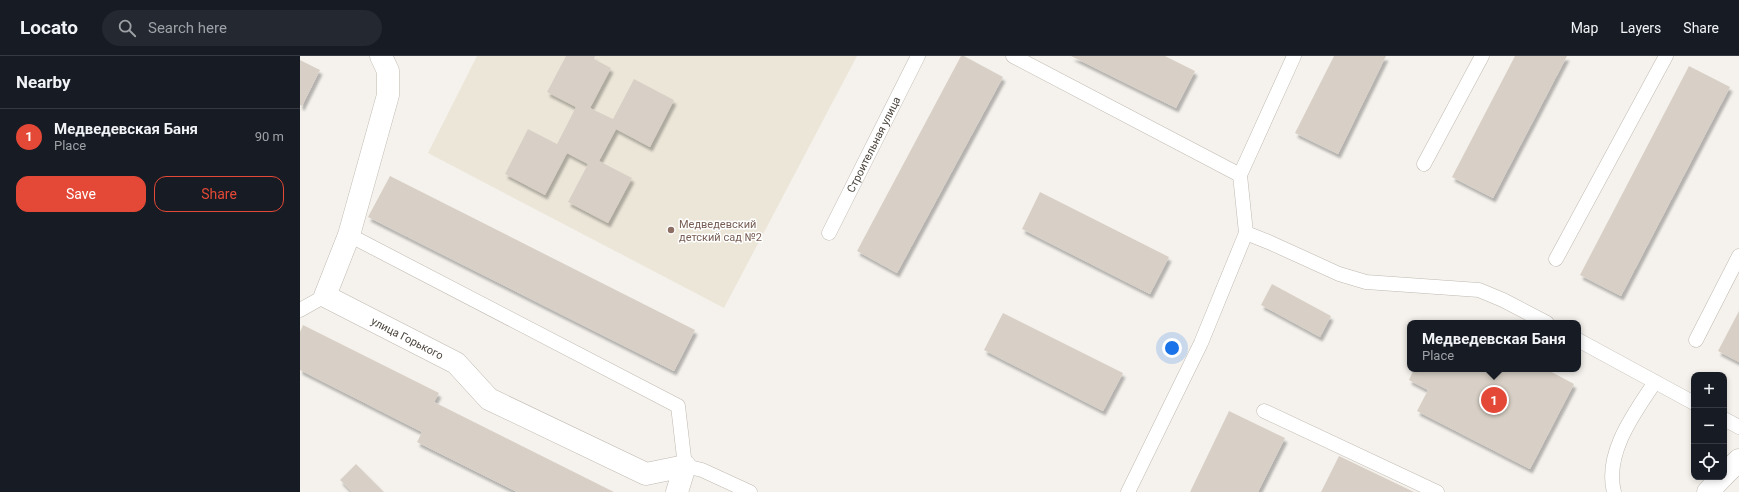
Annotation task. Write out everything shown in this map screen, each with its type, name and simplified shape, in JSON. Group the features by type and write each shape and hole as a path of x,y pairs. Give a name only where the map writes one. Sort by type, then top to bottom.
{"street":[{"path":"326,296 349,235 388,95 388,71 381,56"},
{"name":"улица Горького","path":"326,296 456,363 489,399 646,474 685,466"},
{"path":"1727,472 1739,460"},
{"path":"677,492 685,466"},
{"path":"1708,492 1719,480"}],"lane":[{"name":"Строительная улица","path":"829,233 918,56"},
{"path":"1013,56 1240,175"},
{"path":"1128,492 1201,343 1246,233 1240,175 1294,56"},
{"path":"1424,164 1482,56"},
{"path":"1556,259 1666,56"},
{"path":"1246,233 1339,274 1366,282 1479,290 1504,300 1541,320"},
{"path":"349,235 678,406 685,466 702,470 750,492"},
{"path":"1696,340 1739,256"},
{"path":"300,310 326,296"},
{"path":"1581,342 1691,400"},
{"path":"1614,492 1614,458 1628,422 1655,382"},
{"path":"1264,411 1437,492"},
{"path":"1727,421 1739,427"}],"shaded area":[{"name":"Медведевский детский сад №2","path":"477,56 857,56 724,308 428,153"}],"building":[{"path":"566,56 595,56 594,59 611,68 590,108 613,119 634,79 674,100 650,147 616,129 599,161 632,178 608,223 568,202 588,164 567,153 545,195 505,174 528,129 557,144 576,107 547,92"},
{"path":"961,56 964,56 1003,77 897,273 857,251"},
{"path":"1071,56 1165,56 1195,71 1176,108"},
{"path":"1334,56 1386,56 1338,154 1295,133"},
{"path":"1515,56 1567,56 1493,198 1452,177"},
{"path":"300,60 320,70 302,106 300,105"},
{"path":"1689,66 1730,87 1621,296 1580,275"},
{"path":"390,176 695,330 674,371 368,217"},
{"path":"1040,192 1169,257 1150,294 1022,229"},
{"path":"1272,284 1331,316 1320,337 1261,305"},
{"path":"1739,311 1739,362 1718,351"},
{"path":"1003,313 1123,373 1103,411 984,350"},
{"path":"303,325 439,393 434,402 614,492 517,492 417,442 422,432 300,370 300,332"},
{"path":"1413,372 1552,372 1574,384 1530,469 1417,411 1428,390 1409,380"},
{"path":"1229,411 1285,438 1258,492 1190,492"},
{"path":"1339,456 1414,492 1321,492"},
{"path":"356,464 384,492 352,492 340,480"}],"place":[{"name":"Медведевский детский сад №2","path":"671,230"},
{"name":"Медведевская Баня","path":"1494,400"}]}
